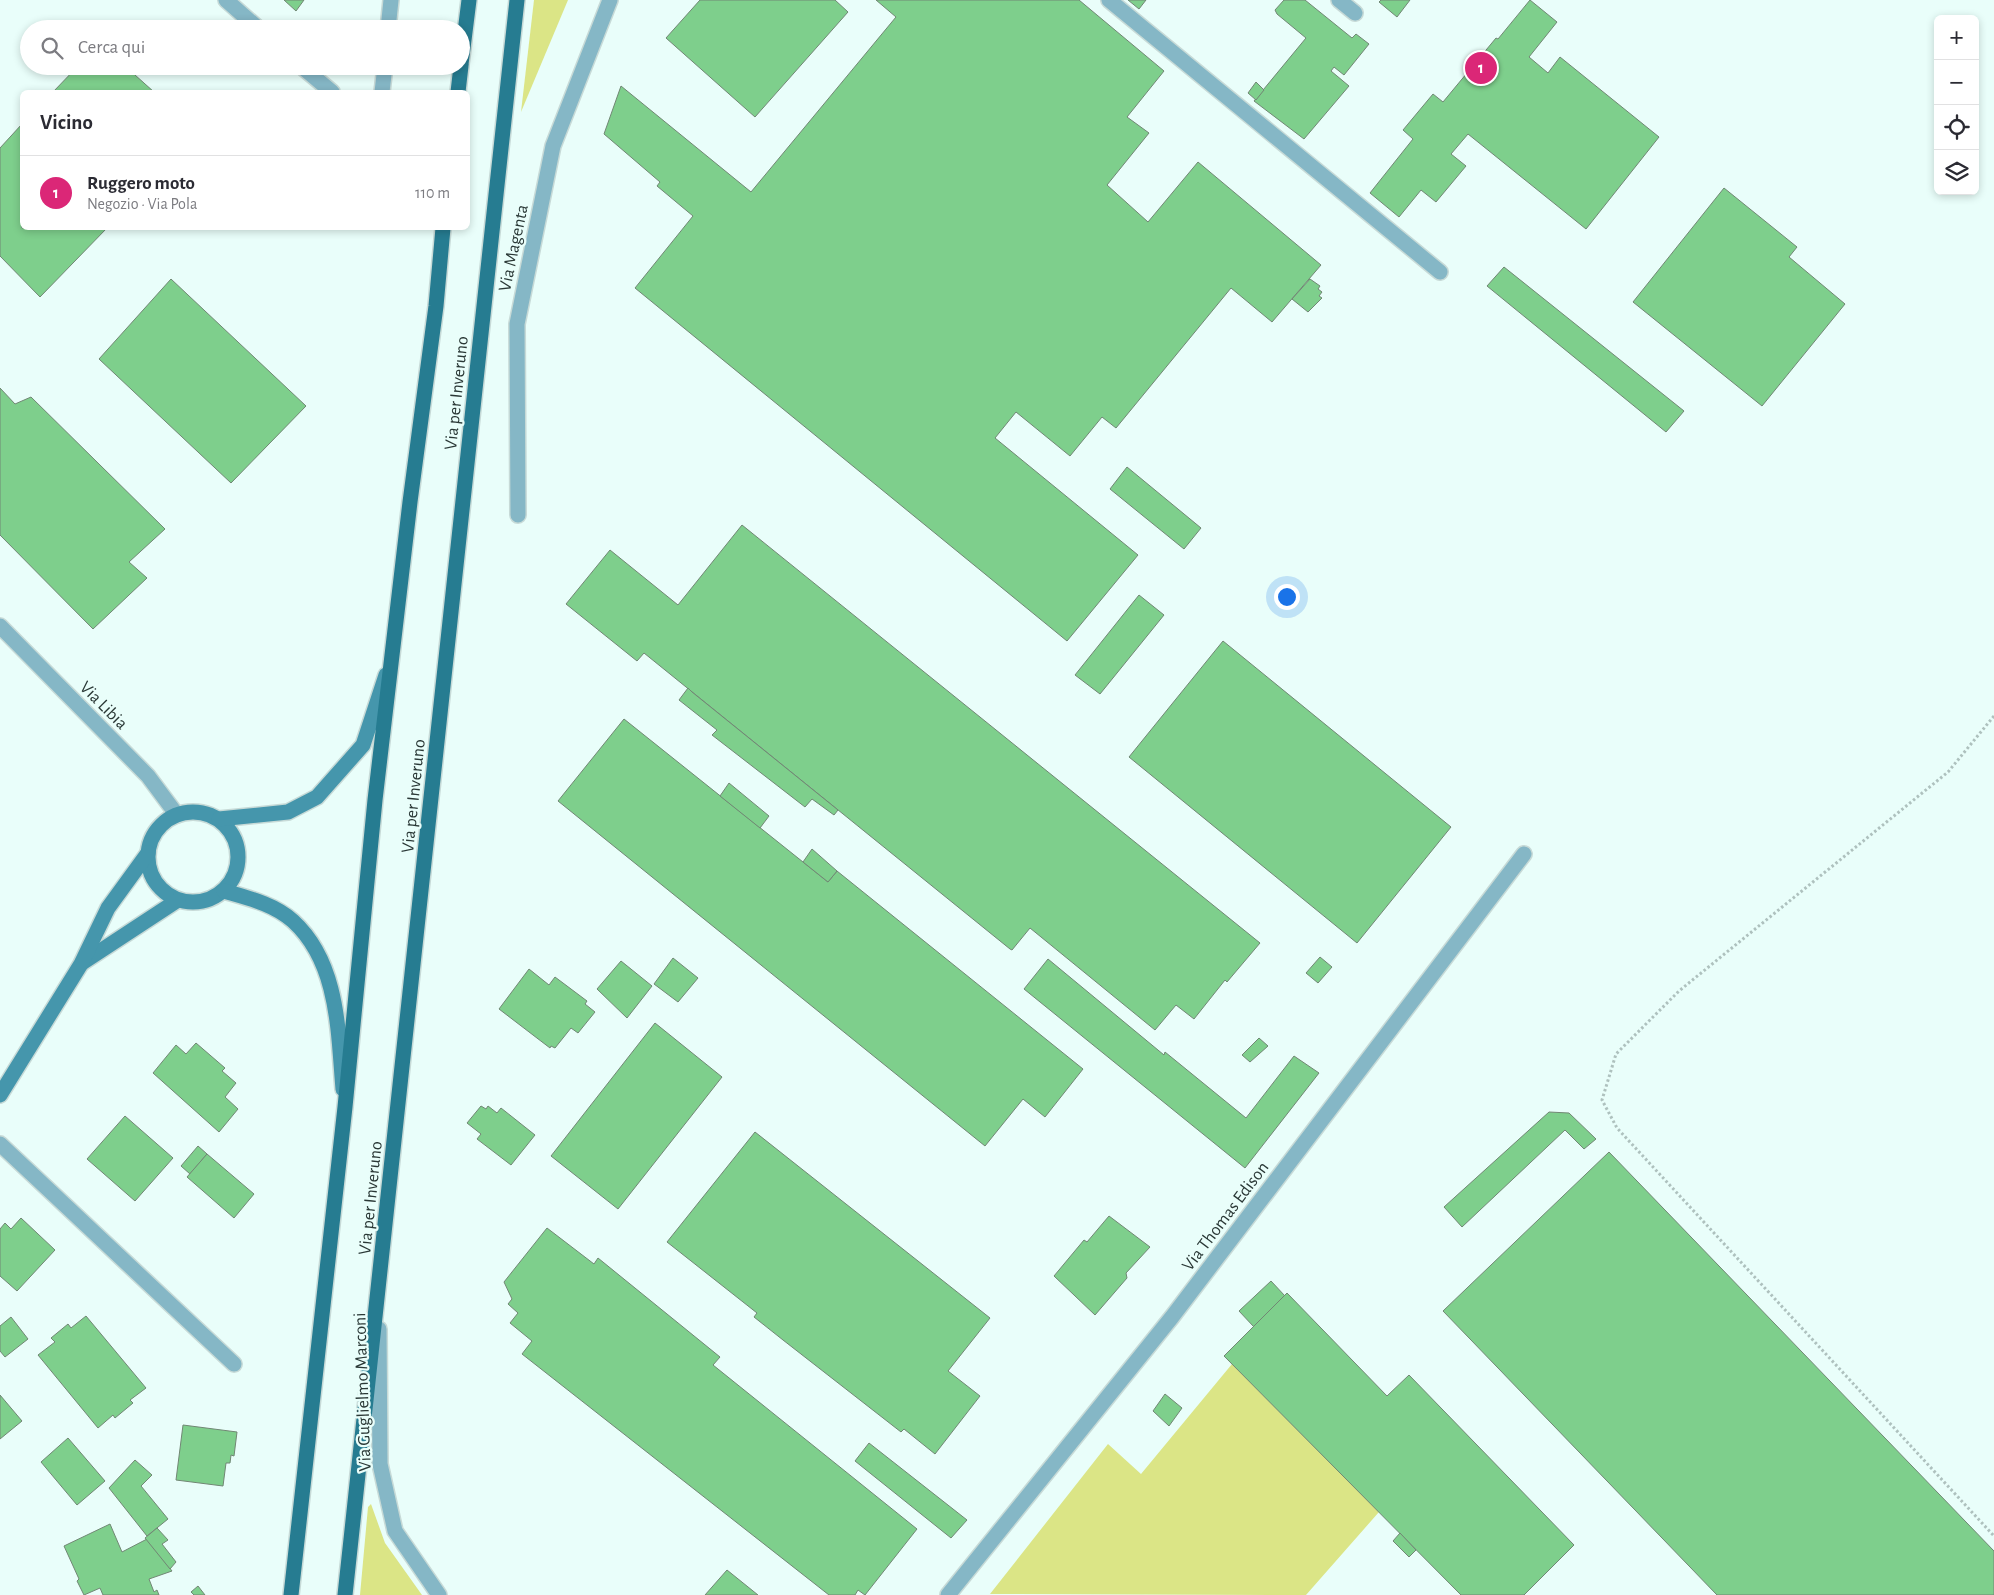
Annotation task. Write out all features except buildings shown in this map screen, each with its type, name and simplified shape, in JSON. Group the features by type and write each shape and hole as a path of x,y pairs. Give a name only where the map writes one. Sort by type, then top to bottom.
{"main road":[{"path":"467,20 469,0"},
{"name":"Via per Inveruno","path":"345,1595 517,0"},
{"path":"458,90 460,75"},
{"name":"Via per Inveruno","path":"291,1595 345,1108 375,800 436,306 443,230"}],"street":[{"path":"226,0 248,20"},
{"path":"389,20 391,0"},
{"name":"Via Magenta","path":"518,515 517,324 553,146 610,0"},
{"path":"1109,0 1440,272"},
{"path":"1339,0 1355,13"},
{"path":"312,75 330,90"},
{"path":"382,90 384,75"},
{"name":"Via Libia","path":"0,626 148,776 177,815"},
{"path":"219,819 288,812 317,797 363,745 392,657"},
{"path":"191,811 206,813 219,819 229,828 236,840 239,854 238,868 233,880 224,891 214,898 202,902 178,900 165,893 155,882 149,868 148,853 150,841 157,830 165,821 191,811"},
{"path":"0,1095 81,964 108,908 148,853"},
{"name":"Via Thomas Edison","path":"948,1595 1172,1317 1524,854"},
{"path":"224,891 259,901 293,921 316,948 335,1005 345,1108"},
{"path":"81,964 178,900"},
{"path":"0,1144 234,1364"},
{"name":"Via Guglielmo Marconi","path":"378,1294 380,1464 395,1531 438,1595"}],"path":[{"path":"1994,716 1948,772 1679,991 1616,1054 1602,1100 1617,1128 1994,1536"}],"green space":[{"path":"534,0 568,0 521,112"},
{"path":"1232,1364 1379,1512 1306,1595 990,1594 1108,1444 1141,1474"},
{"path":"371,1504 385,1543 422,1595 360,1595 368,1507"}],"place":[{"name":"Ruggero moto","path":"1481,68"}]}
